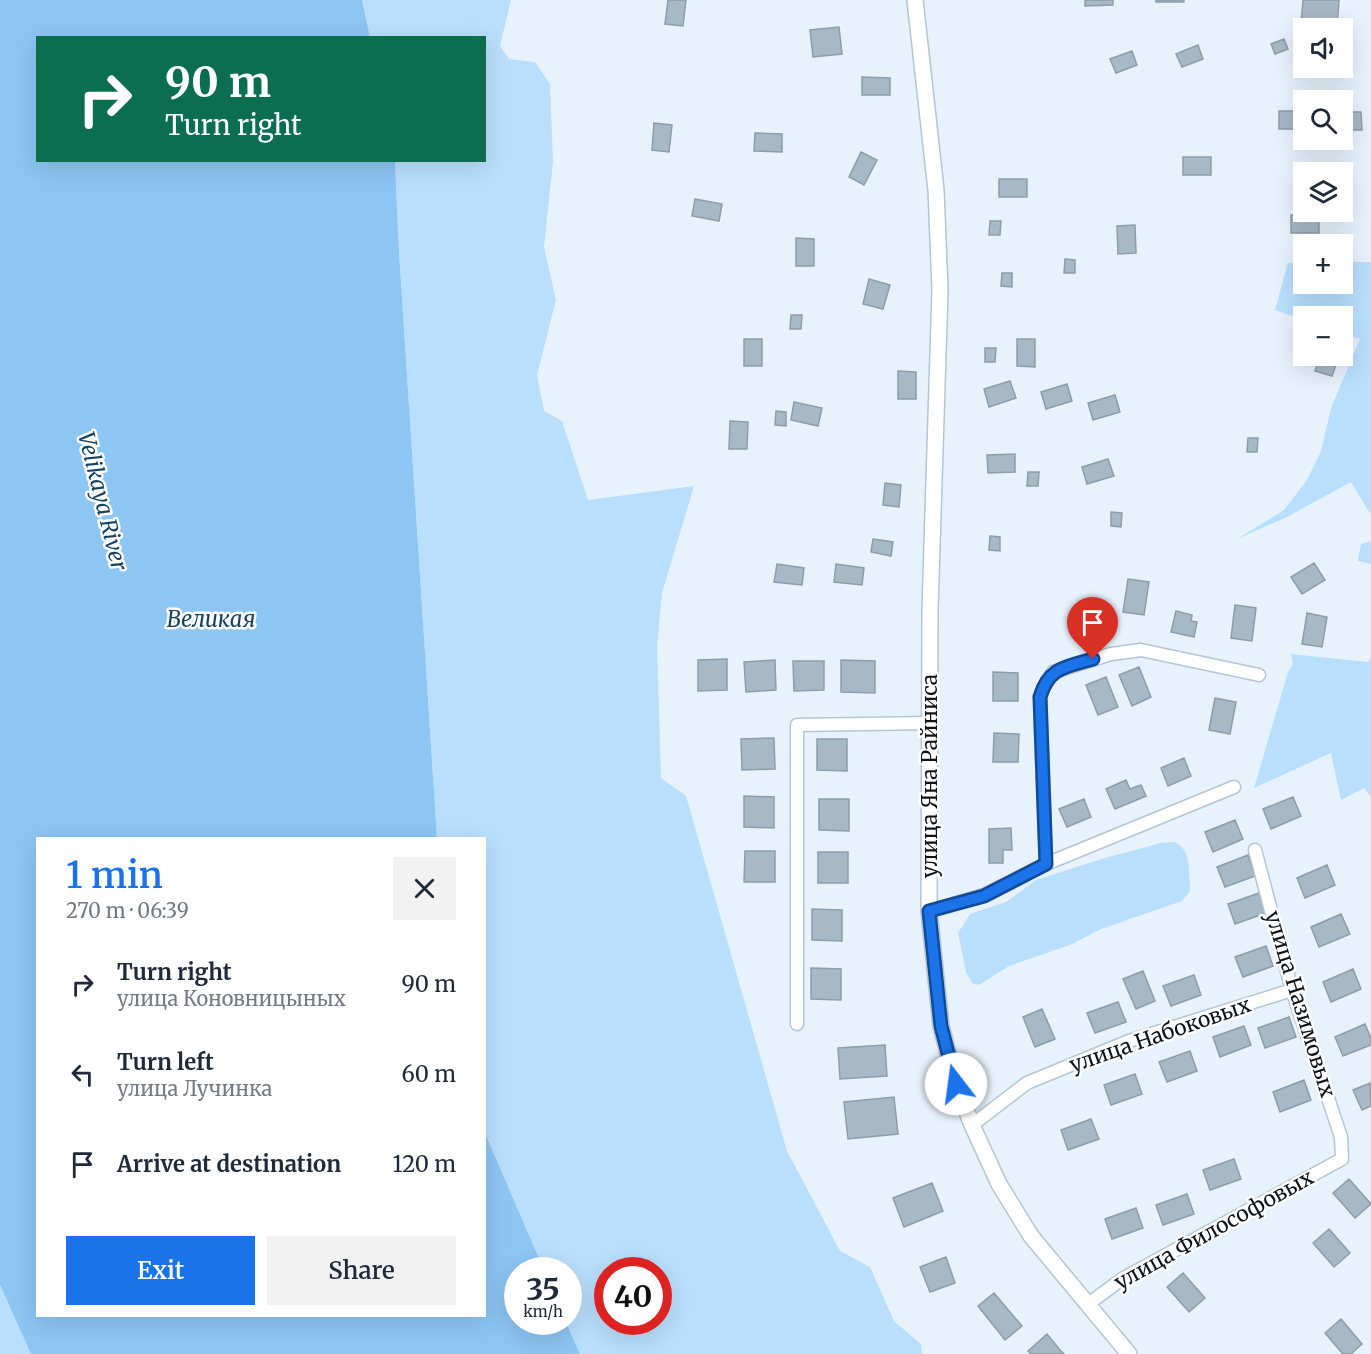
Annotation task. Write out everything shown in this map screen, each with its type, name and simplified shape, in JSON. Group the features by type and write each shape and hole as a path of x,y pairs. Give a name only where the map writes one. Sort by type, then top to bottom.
{"street":[{"name":"улица Яна Райниса","path":"915,0 940,242 930,610 929,911 941,1026 956,1084 999,1185 1031,1236 1129,1354"},
{"path":"1046,864 1040,697 1053,672 1111,654 1141,650 1259,675"},
{"path":"797,1023 797,724 930,723"},
{"path":"929,911 984,896 1046,864 1234,787"},
{"name":"улица Назимовых","path":"1255,849 1292,990 1341,1137 1342,1159"},
{"name":"улица Набоковых","path":"972,1125 1027,1083 1129,1041 1292,990"},
{"name":"улица Философовых","path":"1087,1305 1122,1279 1342,1159"}],"shaded area":[{"path":"362,0 511,0 500,46 509,59 535,62 550,84 553,162 544,247 556,300 537,375 544,411 562,421 588,500 694,486 662,593 657,646 661,778 686,796 787,1151 840,1251 870,1267 894,1321 921,1344 922,1354 580,1354 572,1335 582,1335 582,1257 538,1257 486,1135 486,837 437,837 395,162 486,162 486,36 370,36"},
{"path":"1353,262 1371,262 1371,515 1351,482 1287,517 1237,539 1284,510 1307,480 1321,451 1331,408 1349,366 1353,366 1353,356 1360,339 1353,337 1353,306 1293,306 1293,316 1275,310 1288,263 1293,263 1293,294 1353,294"},
{"path":"1371,541 1371,564 1358,561 1361,544"},
{"path":"1291,654 1368,662 1371,658 1371,797 1364,788 1341,800 1331,753 1254,788 1288,672 1293,664"},
{"path":"1175,842 1184,851 1188,864 1190,891 1182,901 1101,929 1070,945 1009,966 979,985 972,983 966,972 958,933 970,914 1006,902 1036,880 1105,858 1161,843"},
{"path":"0,1285 31,1354 0,1354"}],"water":[{"name":"Великая","path":"0,0 362,0 370,36 36,36 36,162 395,162 437,837 36,837 36,1317 486,1317 486,1135 538,1257 504,1257 504,1335 572,1335 580,1354 31,1354 0,1285"}],"building":[{"path":"668,0 686,0 683,26 665,24"},
{"path":"1085,0 1113,0 1113,5 1085,6"},
{"path":"1156,0 1184,0 1184,2 1156,2"},
{"path":"1303,0 1339,0 1338,18 1302,18"},
{"path":"839,27 842,54 813,57 810,30"},
{"path":"1284,39 1288,49 1275,54 1271,44"},
{"path":"1198,45 1203,59 1182,67 1176,54"},
{"path":"1132,51 1137,65 1116,73 1110,59"},
{"path":"862,77 890,78 890,95 862,95"},
{"path":"1279,111 1293,111 1293,129 1279,129"},
{"path":"1353,112 1361,112 1362,130 1353,130"},
{"path":"654,123 672,125 669,152 652,150"},
{"path":"755,133 782,134 782,152 754,151"},
{"path":"861,152 877,160 864,185 849,177"},
{"path":"1183,157 1211,157 1211,175 1183,175"},
{"path":"999,179 1027,179 1027,197 999,197"},
{"path":"695,199 722,204 719,221 692,216"},
{"path":"1291,215 1293,215 1293,222 1319,222 1319,233 1291,233"},
{"path":"990,221 1001,221 1000,235 989,235"},
{"path":"1135,225 1136,253 1118,254 1117,226"},
{"path":"796,238 814,239 814,266 796,266"},
{"path":"1065,259 1075,260 1075,273 1064,273"},
{"path":"1002,273 1012,273 1012,287 1001,286"},
{"path":"869,279 890,285 883,309 863,304"},
{"path":"791,315 802,315 801,329 790,329"},
{"path":"744,339 762,339 762,366 744,366"},
{"path":"1017,339 1035,339 1035,367 1017,366"},
{"path":"985,348 996,348 995,362 985,362"},
{"path":"1317,366 1336,366 1332,376 1315,371"},
{"path":"898,371 916,372 916,399 898,399"},
{"path":"1010,381 1016,398 989,407 984,389"},
{"path":"1067,384 1072,401 1046,409 1041,392"},
{"path":"1115,395 1120,412 1093,420 1088,403"},
{"path":"794,402 822,408 818,426 791,420"},
{"path":"776,411 786,412 786,426 775,425"},
{"path":"730,421 748,422 747,449 729,449"},
{"path":"1248,438 1258,438 1257,452 1247,452"},
{"path":"1015,454 1015,472 988,473 987,455"},
{"path":"1108,459 1114,476 1087,484 1082,467"},
{"path":"1028,472 1039,472 1038,486 1027,486"},
{"path":"885,483 901,485 899,507 883,505"},
{"path":"1111,512 1122,513 1121,527 1111,526"},
{"path":"990,536 1000,537 1000,551 989,550"},
{"path":"873,539 893,542 891,556 871,552"},
{"path":"1314,563 1325,580 1302,594 1291,577"},
{"path":"777,564 804,568 802,585 774,582"},
{"path":"836,564 864,568 862,585 834,582"},
{"path":"1128,579 1149,582 1144,615 1123,612"},
{"path":"1235,605 1256,608 1252,641 1231,638"},
{"path":"1176,611 1192,615 1191,621 1197,622 1194,637 1171,632"},
{"path":"1307,613 1327,617 1322,647 1302,644"},
{"path":"727,659 727,690 698,691 698,660"},
{"path":"775,660 776,690 746,692 744,662"},
{"path":"841,660 875,661 875,693 841,692"},
{"path":"793,661 824,661 824,690 794,691"},
{"path":"1139,667 1151,697 1132,706 1119,675"},
{"path":"993,672 1018,673 1018,701 993,701"},
{"path":"1106,677 1118,707 1098,715 1086,685"},
{"path":"1215,698 1236,702 1230,734 1209,730"},
{"path":"994,733 1019,734 1018,762 993,762"},
{"path":"774,738 775,769 742,770 741,739"},
{"path":"817,739 847,739 847,771 817,770"},
{"path":"1184,758 1191,776 1168,786 1161,768"},
{"path":"1126,780 1130,789 1141,785 1146,796 1115,809 1106,789"},
{"path":"744,796 774,797 774,828 744,827"},
{"path":"1293,797 1301,816 1271,829 1263,809"},
{"path":"819,799 849,799 849,831 819,830"},
{"path":"1084,799 1091,817 1067,827 1059,809"},
{"path":"1235,820 1243,839 1213,852 1205,832"},
{"path":"1011,828 1012,850 1003,850 1003,863 989,863 989,829"},
{"path":"745,851 775,851 775,882 744,882"},
{"path":"818,852 848,852 848,883 818,883"},
{"path":"1248,855 1255,876 1225,887 1217,867"},
{"path":"1327,865 1335,885 1305,898 1297,878"},
{"path":"1259,893 1266,913 1235,924 1228,904"},
{"path":"812,909 842,910 842,941 812,940"},
{"path":"1341,914 1350,934 1319,947 1311,927"},
{"path":"1266,946 1273,966 1243,977 1235,957"},
{"path":"811,968 841,969 841,1000 811,999"},
{"path":"1353,969 1361,989 1331,1002 1323,982"},
{"path":"1143,971 1155,1001 1136,1009 1123,979"},
{"path":"1194,975 1201,995 1171,1006 1163,986"},
{"path":"1118,1002 1126,1022 1095,1033 1087,1013"},
{"path":"1042,1009 1055,1039 1035,1047 1023,1017"},
{"path":"1289,1017 1296,1037 1265,1048 1258,1028"},
{"path":"1365,1024 1371,1038 1371,1045 1343,1056 1335,1037"},
{"path":"1244,1026 1251,1045 1220,1057 1213,1037"},
{"path":"885,1045 887,1076 840,1079 838,1048"},
{"path":"1190,1051 1197,1071 1167,1082 1159,1062"},
{"path":"1135,1074 1142,1094 1111,1105 1104,1085"},
{"path":"1304,1080 1311,1100 1280,1112 1273,1092"},
{"path":"1370,1083 1371,1106 1362,1110 1353,1090"},
{"path":"894,1097 898,1134 848,1139 844,1102"},
{"path":"1091,1119 1099,1139 1068,1150 1061,1130"},
{"path":"1234,1159 1241,1179 1210,1190 1203,1170"},
{"path":"1349,1179 1371,1204 1355,1218 1333,1193"},
{"path":"932,1183 943,1211 904,1227 893,1198"},
{"path":"1187,1194 1194,1214 1163,1225 1156,1205"},
{"path":"1136,1208 1143,1228 1112,1239 1105,1219"},
{"path":"1329,1229 1350,1253 1334,1267 1313,1243"},
{"path":"946,1257 955,1283 930,1292 920,1267"},
{"path":"1183,1273 1205,1298 1189,1312 1167,1287"},
{"path":"994,1293 1022,1326 1005,1340 978,1306"},
{"path":"1341,1319 1362,1344 1351,1354 1343,1354 1325,1333"},
{"path":"1047,1334 1064,1354 1031,1354 1028,1351"}],"route":[{"path":"956,1084 941,1026 929,911 984,896 1046,864 1040,697 1053,672 1093,659"}],"water label":[{"name":"Velikaya River","path":"103,501"}]}
